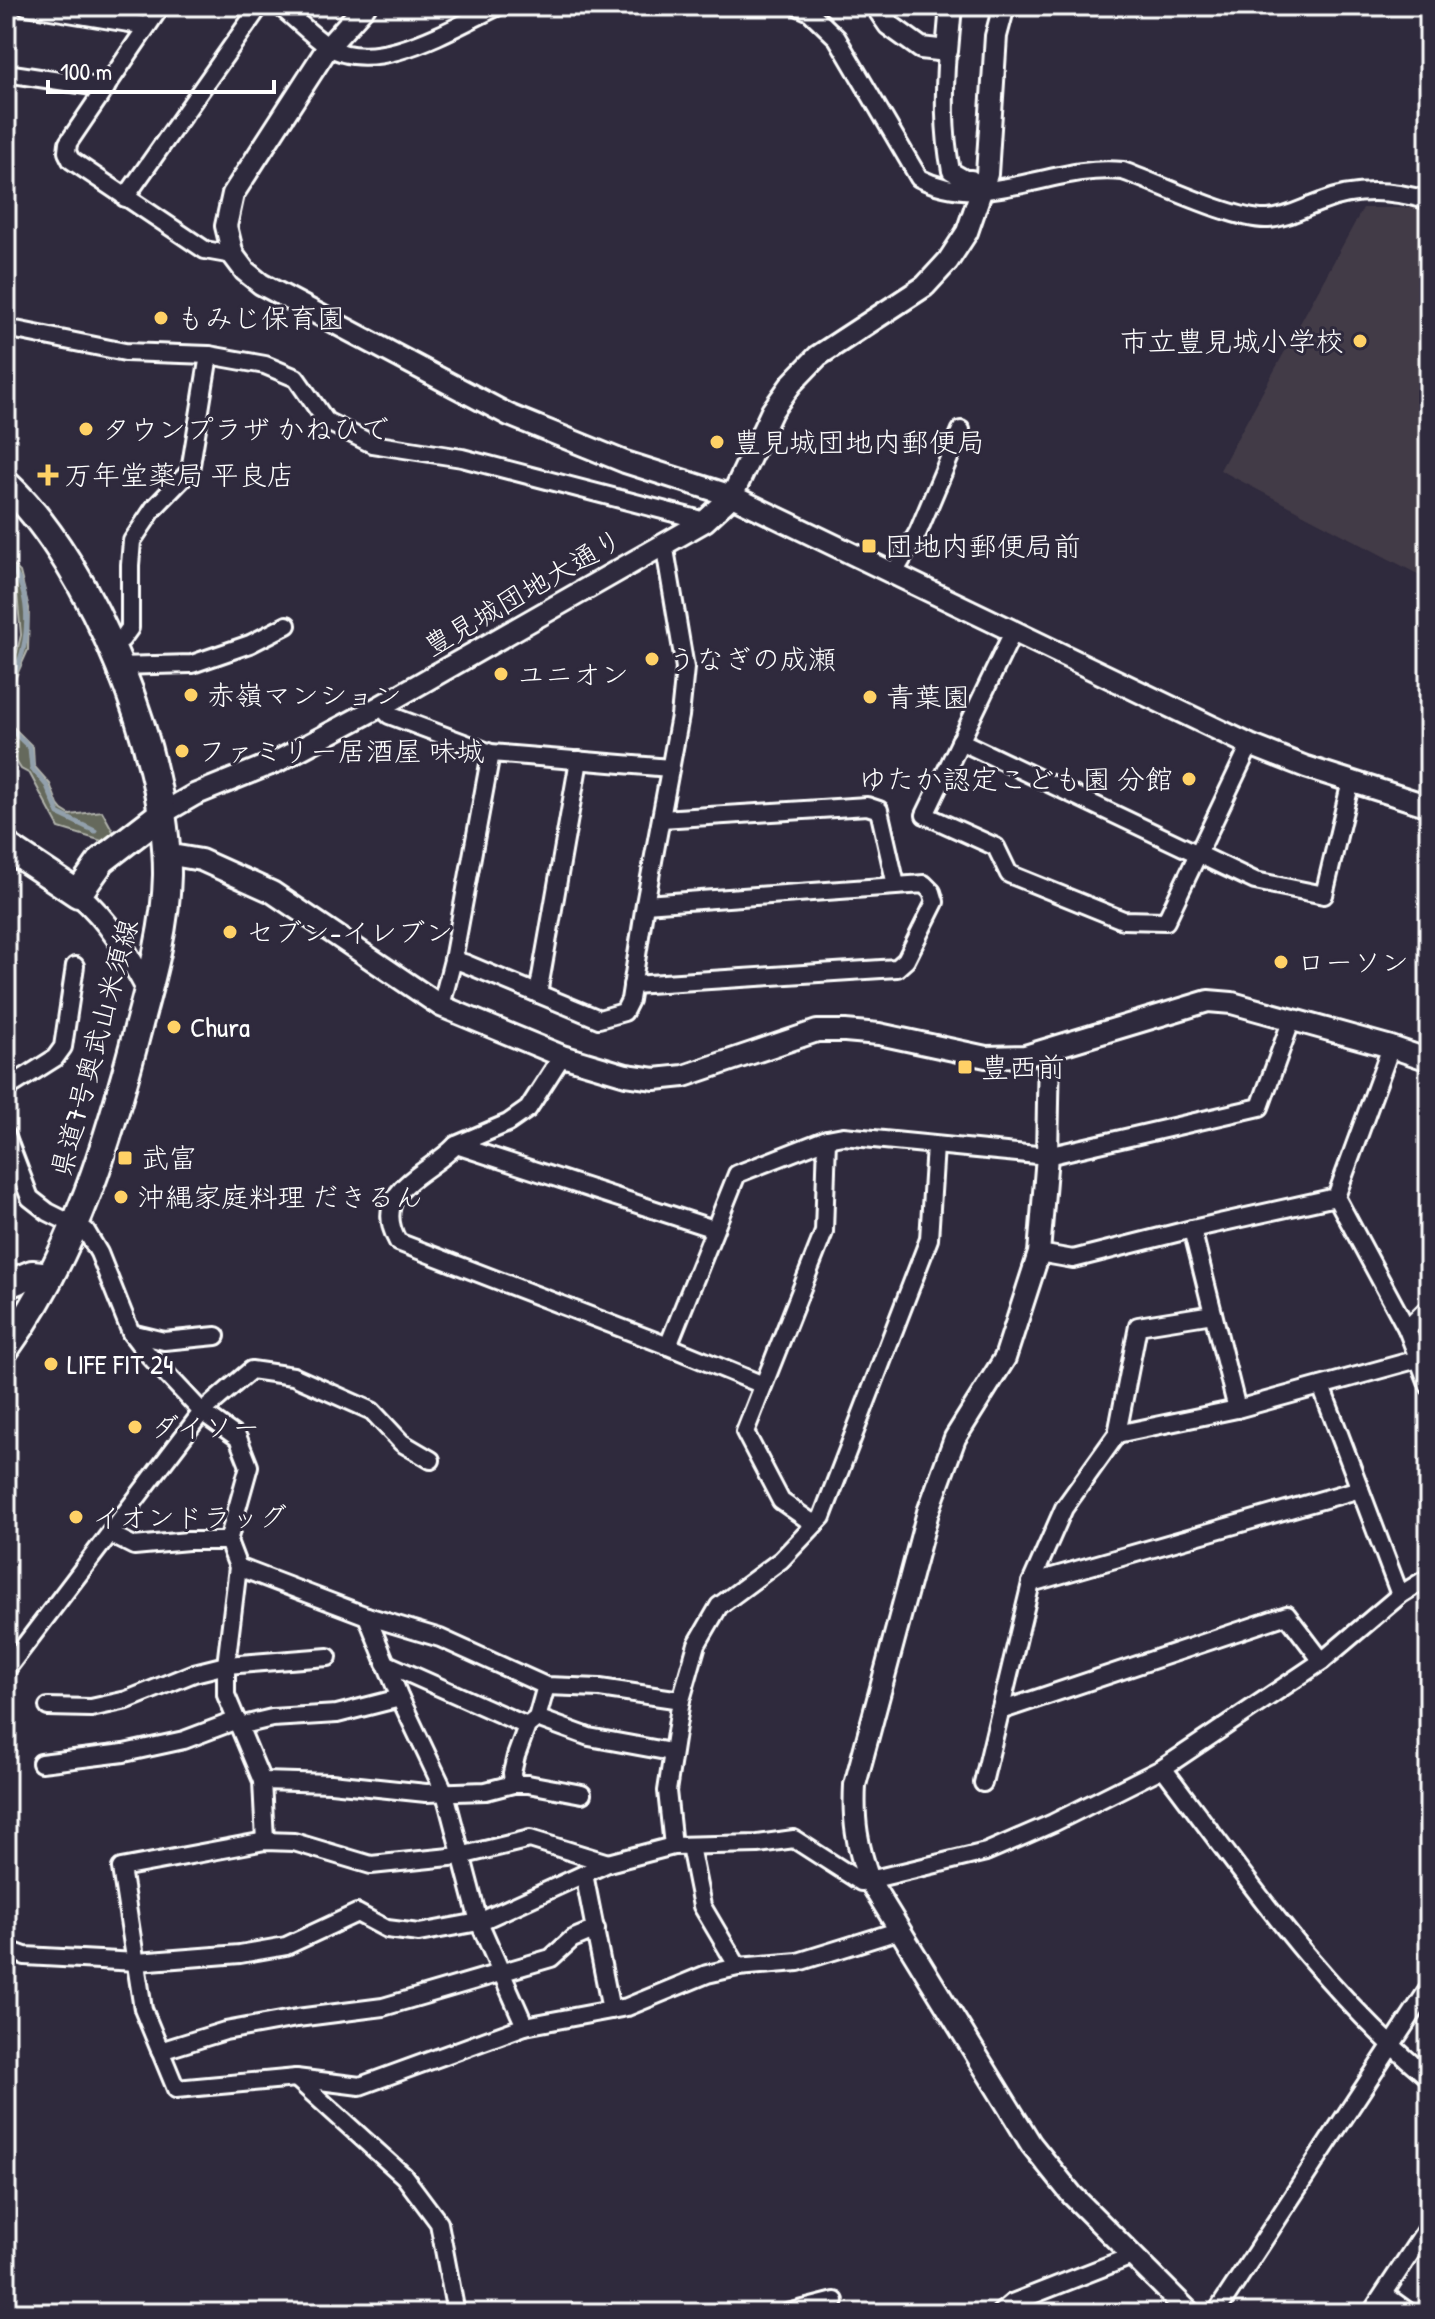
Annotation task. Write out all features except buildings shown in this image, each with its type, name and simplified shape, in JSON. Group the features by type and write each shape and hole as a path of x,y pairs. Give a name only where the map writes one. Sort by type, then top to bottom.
{"main road":[{"name":"県道7号奥武山米須線","path":"6,484 33,513 67,561 113,655 147,749 163,813 166,854 164,910 148,991 113,1115 75,1226 38,1300 6,1348"},
{"path":"78,894 102,860 163,813"},
{"name":"県道7号奥武山米須線","path":"6,846 78,894"},
{"path":"6,1285 32,1274 50,1276"}],"street":[{"path":"26,6 147,26"},
{"path":"161,6 68,143 67,152 71,160 205,250 233,255"},
{"path":"125,198 260,6"},
{"path":"279,6 328,47 361,57 394,53 499,6"},
{"path":"365,6 328,47 233,194 226,226 233,255 245,271 261,284 494,409 625,462 732,496 1250,745 1429,806"},
{"path":"797,6 810,12 837,38 919,178 938,188 962,192 987,174 996,36 1004,6"},
{"path":"876,6 889,25 921,48 947,51"},
{"path":"951,6 943,105 944,137 951,171 977,184 1024,185 1087,169 1123,171 1237,214 1266,219 1285,217 1344,194 1404,194 1429,201"},
{"path":"6,73 106,88"},
{"path":"732,496 772,411 792,383 818,356 925,286 948,261 967,232 977,184"},
{"path":"6,328 125,352 209,355 265,365 296,378 326,421 372,444 462,458 705,521"},
{"path":"209,355 190,471 154,508 132,541 130,628 113,655 192,664 250,644 287,625"},
{"path":"894,573 918,532 961,430"},
{"name":"豊見城団地大通り","path":"163,813 194,795 278,761 381,706 705,521 732,496"},
{"path":"453,960 599,1019 624,1012 630,1000 685,668 664,543"},
{"path":"1013,632 925,815 996,847 1009,874 1123,920 1166,921 1250,745"},
{"path":"381,706 389,715 491,753 670,768"},
{"path":"960,741 1255,881 1324,895 1351,781"},
{"path":"441,1006 453,960 491,753"},
{"path":"538,994 579,760"},
{"path":"661,819 867,806 879,810 896,885"},
{"path":"166,854 201,860 263,887 441,1006 562,1056 626,1075 655,1079 684,1076 817,1031 879,1034 986,1057 1025,1056 1208,1001 1232,1003 1292,1019 1429,1060"},
{"path":"632,985 897,968 906,960 935,902 932,892 924,884 645,904"},
{"path":"78,894 116,935 148,991"},
{"path":"6,1089 55,1058 63,1047 75,966"},
{"path":"668,1346 737,1174 827,1139 843,1136 1047,1156 1260,1107 1292,1019"},
{"path":"1391,1047 1336,1197 1407,1329 1429,1386"},
{"path":"1049,1050 1047,1156 1039,1253 1005,1358 955,1438 928,1512 855,1785 853,1817 869,1880 1031,2144 1072,2195 1190,2313"},
{"path":"562,1056 528,1109 508,1123 456,1145 397,1194 390,1220 398,1242 763,1385"},
{"path":"6,1135 12,1175 30,1198 48,1212 86,1231 99,1253 131,1333 202,1412 238,1438 249,1466 228,1541 238,1567 226,1665 226,1695 262,1781 265,1841"},
{"path":"814,1524 781,1501 745,1432 824,1232 827,1139"},
{"path":"456,1145 714,1229"},
{"path":"738,1967 702,1906 681,1846 667,1791 681,1700 697,1644 719,1606 781,1560 822,1517 929,1239 935,1146"},
{"path":"1039,1253 1073,1259 1336,1197"},
{"path":"1192,1229 1237,1409"},
{"path":"1407,1329 1429,1307"},
{"path":"983,1783 1031,1583 1064,1508 1117,1434 1138,1326 1213,1314"},
{"path":"131,1333 164,1341 216,1336"},
{"path":"1117,1434 1237,1409 1418,1359"},
{"path":"6,1670 202,1412 251,1370 293,1376 372,1411 402,1443 431,1460"},
{"path":"1321,1386 1400,1595"},
{"path":"1031,1583 1360,1489"},
{"path":"110,1534 134,1546 228,1541"},
{"path":"238,1567 367,1616 440,1638 546,1686 600,1688 681,1700"},
{"path":"6,1949 25,1956 137,1962 240,1954 286,1946 357,1913 387,1929 419,1933 479,1922 608,1863 681,1846 758,1844 794,1839 861,1882 986,1852 1053,1823 1163,1768 1322,1661 1400,1595 1429,1577"},
{"path":"1000,1711 1287,1615 1322,1661"},
{"path":"367,1616 400,1698 445,1793 479,1922 525,2026"},
{"path":"48,1707 91,1708 127,1700 194,1673 226,1665 328,1657"},
{"path":"385,1663 532,1722 589,1737 671,1752"},
{"path":"513,1784 512,1773 546,1686"},
{"path":"41,1763 124,1753 184,1740 238,1723 337,1714 400,1698"},
{"path":"1163,1768 1321,1975 1391,2048 1429,2078"},
{"path":"262,1781 331,1783 445,1793 486,1791 513,1784 582,1794"},
{"path":"608,1863 530,1839 460,1856 371,1865 294,1842 265,1841 121,1868 143,2009 176,2089 296,2078 360,2086 525,2026 627,2007 707,1974 738,1967 798,1962 901,1930"},
{"path":"584,1874 611,2010"},
{"path":"160,2051 225,2031 383,2007 551,1958 572,1939 596,1929"},
{"path":"1216,2313 1429,1988"},
{"path":"296,2078 404,2176 439,2223 456,2313"},
{"path":"1371,2313 1429,2225"},
{"path":"1010,2310 1132,2256"},
{"path":"1385,2295 1410,2313"},
{"path":"788,2313 835,2301"}],"shaded area":[{"name":"市立豊見城小学校","path":"1363,208 1424,208 1429,211 1429,580 1220,470"}],"green space":[{"path":"6,559 20,572 29,608 28,650 15,679 6,690 6,669 17,652 21,635 16,583 6,571"},
{"path":"6,720 33,747 34,766 50,784 62,810 70,815 102,811 114,833 102,841 59,828 30,774 21,769 6,745"}],"waterway":[{"path":"6,563 16,574 22,589 27,623 21,658 6,685"},
{"path":"6,725 30,748 32,768 47,786 59,814 95,831"}],"place":[{"name":"もみじ保育園","path":"161,318"},
{"name":"市立豊見城小学校","path":"1360,341"},
{"name":"タウンプラザ かねひで","path":"86,429"},
{"name":"豊見城団地内郵便局","path":"717,442"},
{"name":"万年堂薬局 平良店","path":"48,475"},
{"name":"団地内郵便局前","path":"869,546"},
{"name":"うなぎの成瀬","path":"652,659"},
{"name":"ユニオン","path":"501,674"},
{"name":"赤嶺マンション","path":"191,695"},
{"name":"青葉園","path":"870,697"},
{"name":"ファミリー居酒屋 味城","path":"182,751"},
{"name":"ゆたか認定こども園 分館","path":"1189,779"},
{"name":"セブン-イレブン","path":"230,932"},
{"name":"ローソン","path":"1281,962"},
{"name":"Chura","path":"174,1027"},
{"name":"豊西前","path":"965,1067"},
{"name":"武富","path":"125,1158"},
{"name":"沖縄家庭料理 だきるん","path":"121,1197"},
{"name":"LIFE FIT 24","path":"51,1364"},
{"name":"ダイソー","path":"135,1427"},
{"name":"イオンドラッグ","path":"76,1517"}]}
